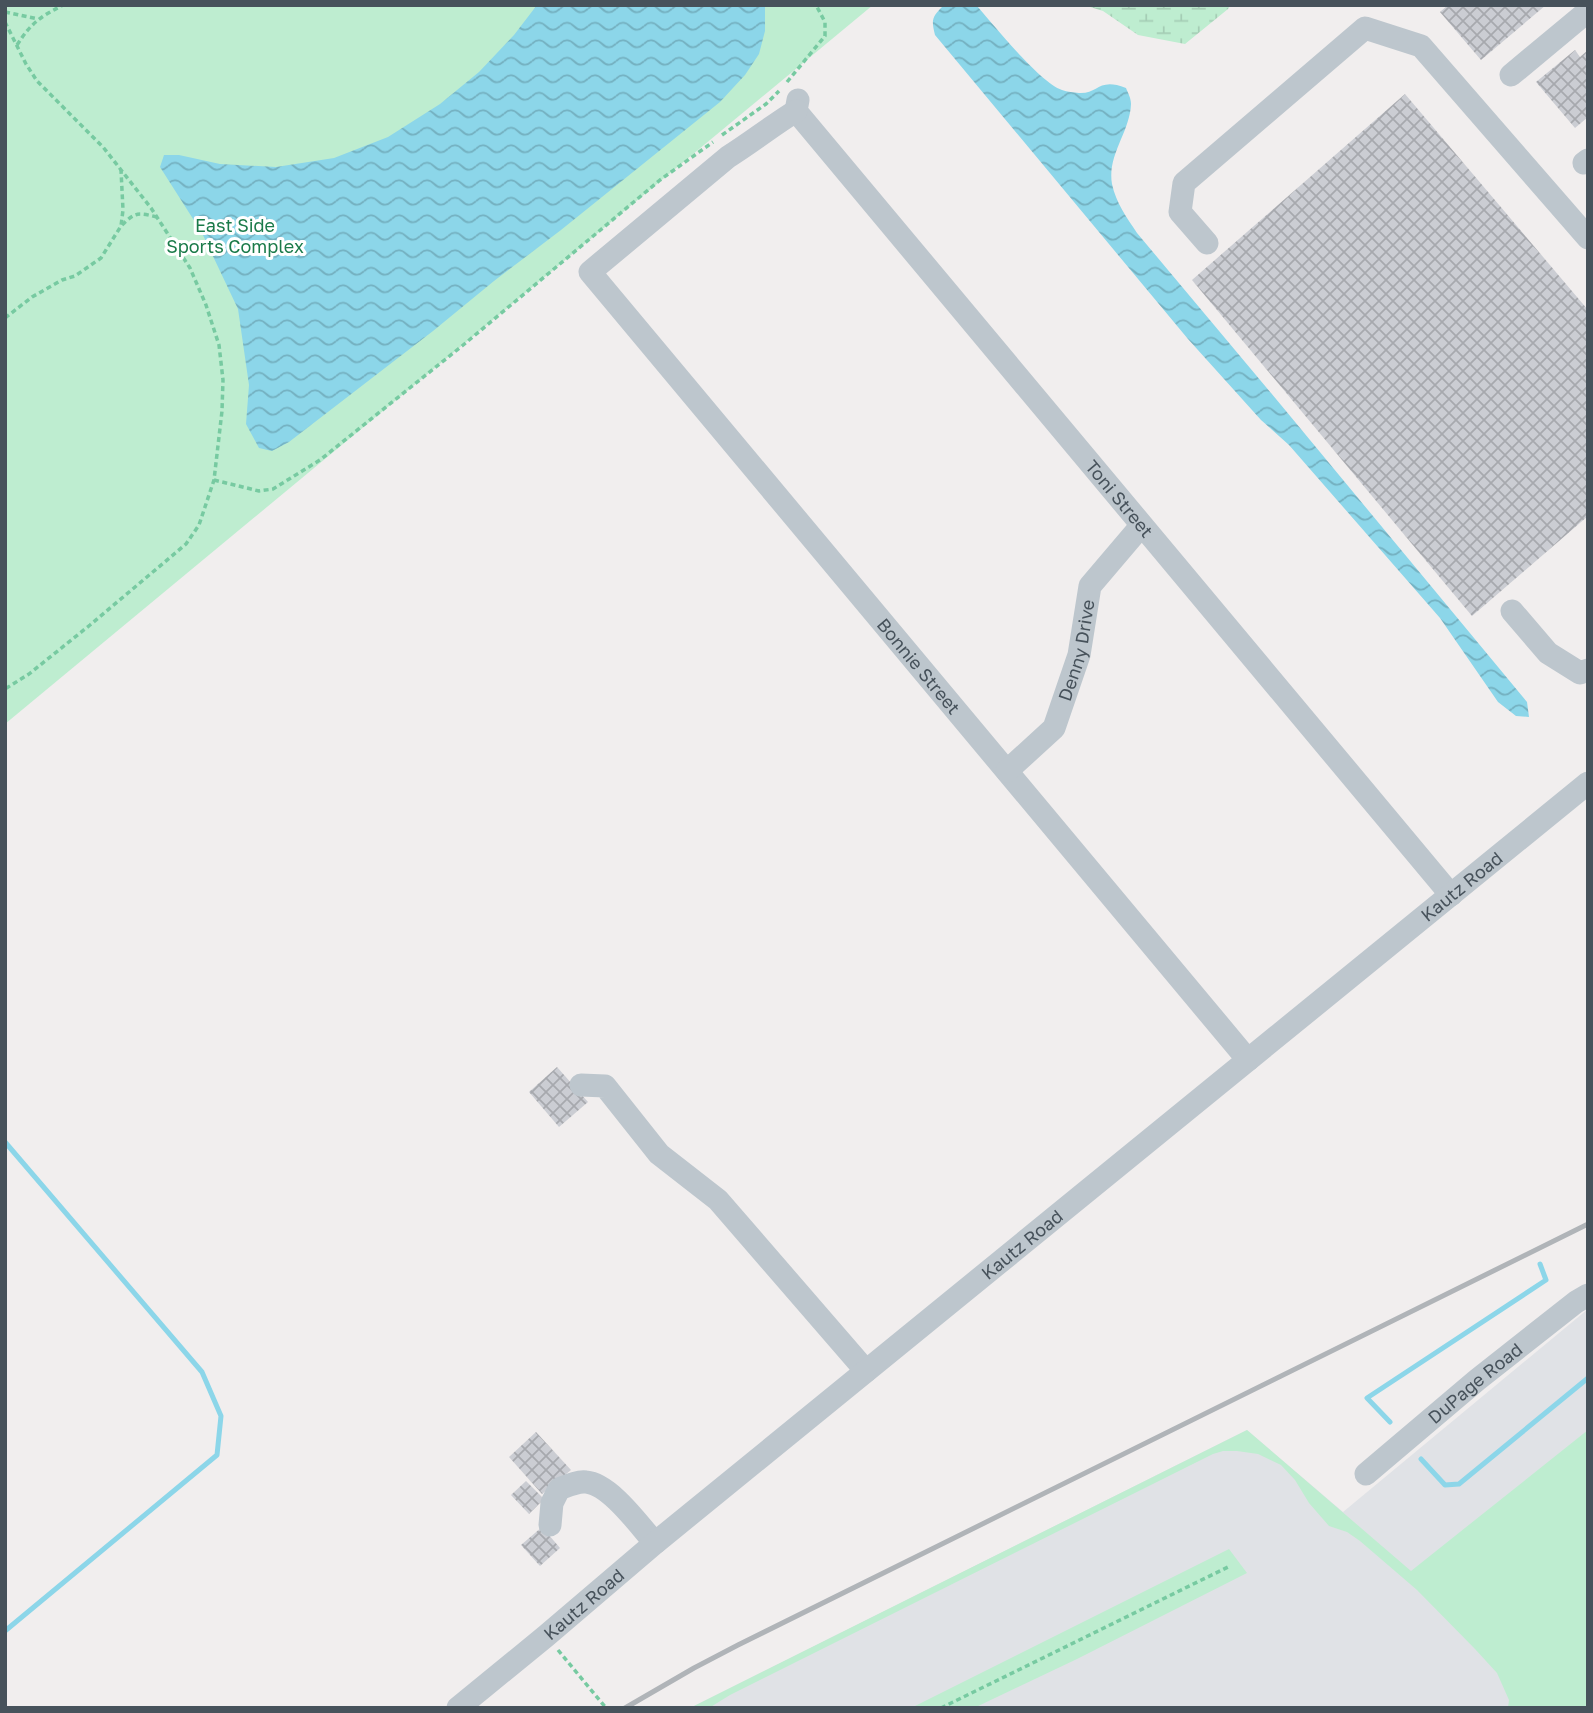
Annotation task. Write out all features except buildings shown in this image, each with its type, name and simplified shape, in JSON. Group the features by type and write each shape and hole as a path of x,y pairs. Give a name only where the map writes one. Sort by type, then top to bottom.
{"street":[{"path":"1511,75 1588,11"},
{"path":"1207,243 1180,212 1184,183 1365,27 1421,46 1588,238"},
{"name":"Toni Street","path":"590,272 728,157 797,106 1141,526 1451,895"},
{"name":"Bonnie Street","path":"590,272 1248,1060"},
{"name":"Denny Drive","path":"1007,771 1054,728 1079,655 1090,586 1141,526"},
{"path":"1512,611 1548,653 1580,673 1588,670"},
{"name":"Kautz Road","path":"458,1708 655,1543 1588,783"},
{"path":"581,1085 605,1086 659,1154 718,1200 866,1371"},
{"name":"DuPage Road","path":"1366,1474 1477,1380 1576,1302 1588,1296"},
{"path":"550,1525 552,1503 559,1489 572,1483 585,1482 600,1487 612,1496 655,1543"}],"path":[{"path":"17,46 24,33 38,19 63,5"},
{"path":"214,480 259,491 273,489 320,460 462,346 660,180 765,104 783,87 825,36 825,22 816,5"},
{"path":"5,12 38,19"},
{"path":"5,22 37,82 103,147 157,217 190,268 219,345 223,390 214,480 200,525 186,544 90,625 29,674 5,689"},
{"path":"121,170 121,226"},
{"path":"5,318 33,296 75,276 101,258 121,226 133,215 139,213 157,217"},
{"path":"942,1708 1230,1566"},
{"path":"546,1636 606,1708"}],"shaded area":[{"path":"1588,1309 1588,1708 690,1708 1247,1430 1343,1512"}],"green space":[{"name":"East Side Sports Complex","path":"5,5 873,5 5,724"},
{"path":"1084,5 1230,5 1185,44 1138,35 1103,11"},
{"path":"1247,1430 1411,1571 1588,1430 1588,1708 1508,1708 1509,1700 1497,1673 1475,1649 1417,1590 1360,1541 1347,1532 1329,1526 1281,1465 1258,1454 1223,1451 730,1695 709,1708 690,1708"},
{"path":"1229,1549 1247,1573 1077,1659 974,1708 911,1708"}],"water":[{"path":"537,5 765,5 765,31 759,54 745,75 720,102 289,442 272,451 259,448 246,424 249,385 238,309 202,233 160,167 164,155 179,155 220,164 276,167 334,158 388,137 440,104 479,72 514,35"},
{"path":"944,5 976,5 1030,65 1052,85 1062,90 1086,93 1110,84 1126,88 1131,102 1130,114 1111,173 1116,198 1129,222 1527,702 1529,717 1516,716 1498,702 1440,618 1289,445 1261,420 1188,339 935,35 934,18"}],"waterway":[{"path":"5,1142 202,1372 221,1416 217,1455 5,1631"},
{"path":"1390,1422 1367,1398 1546,1280 1540,1264"},
{"path":"1421,1459 1445,1485 1459,1484 1588,1378"}],"railway":[{"path":"625,1708 738,1645 1588,1224"}]}
